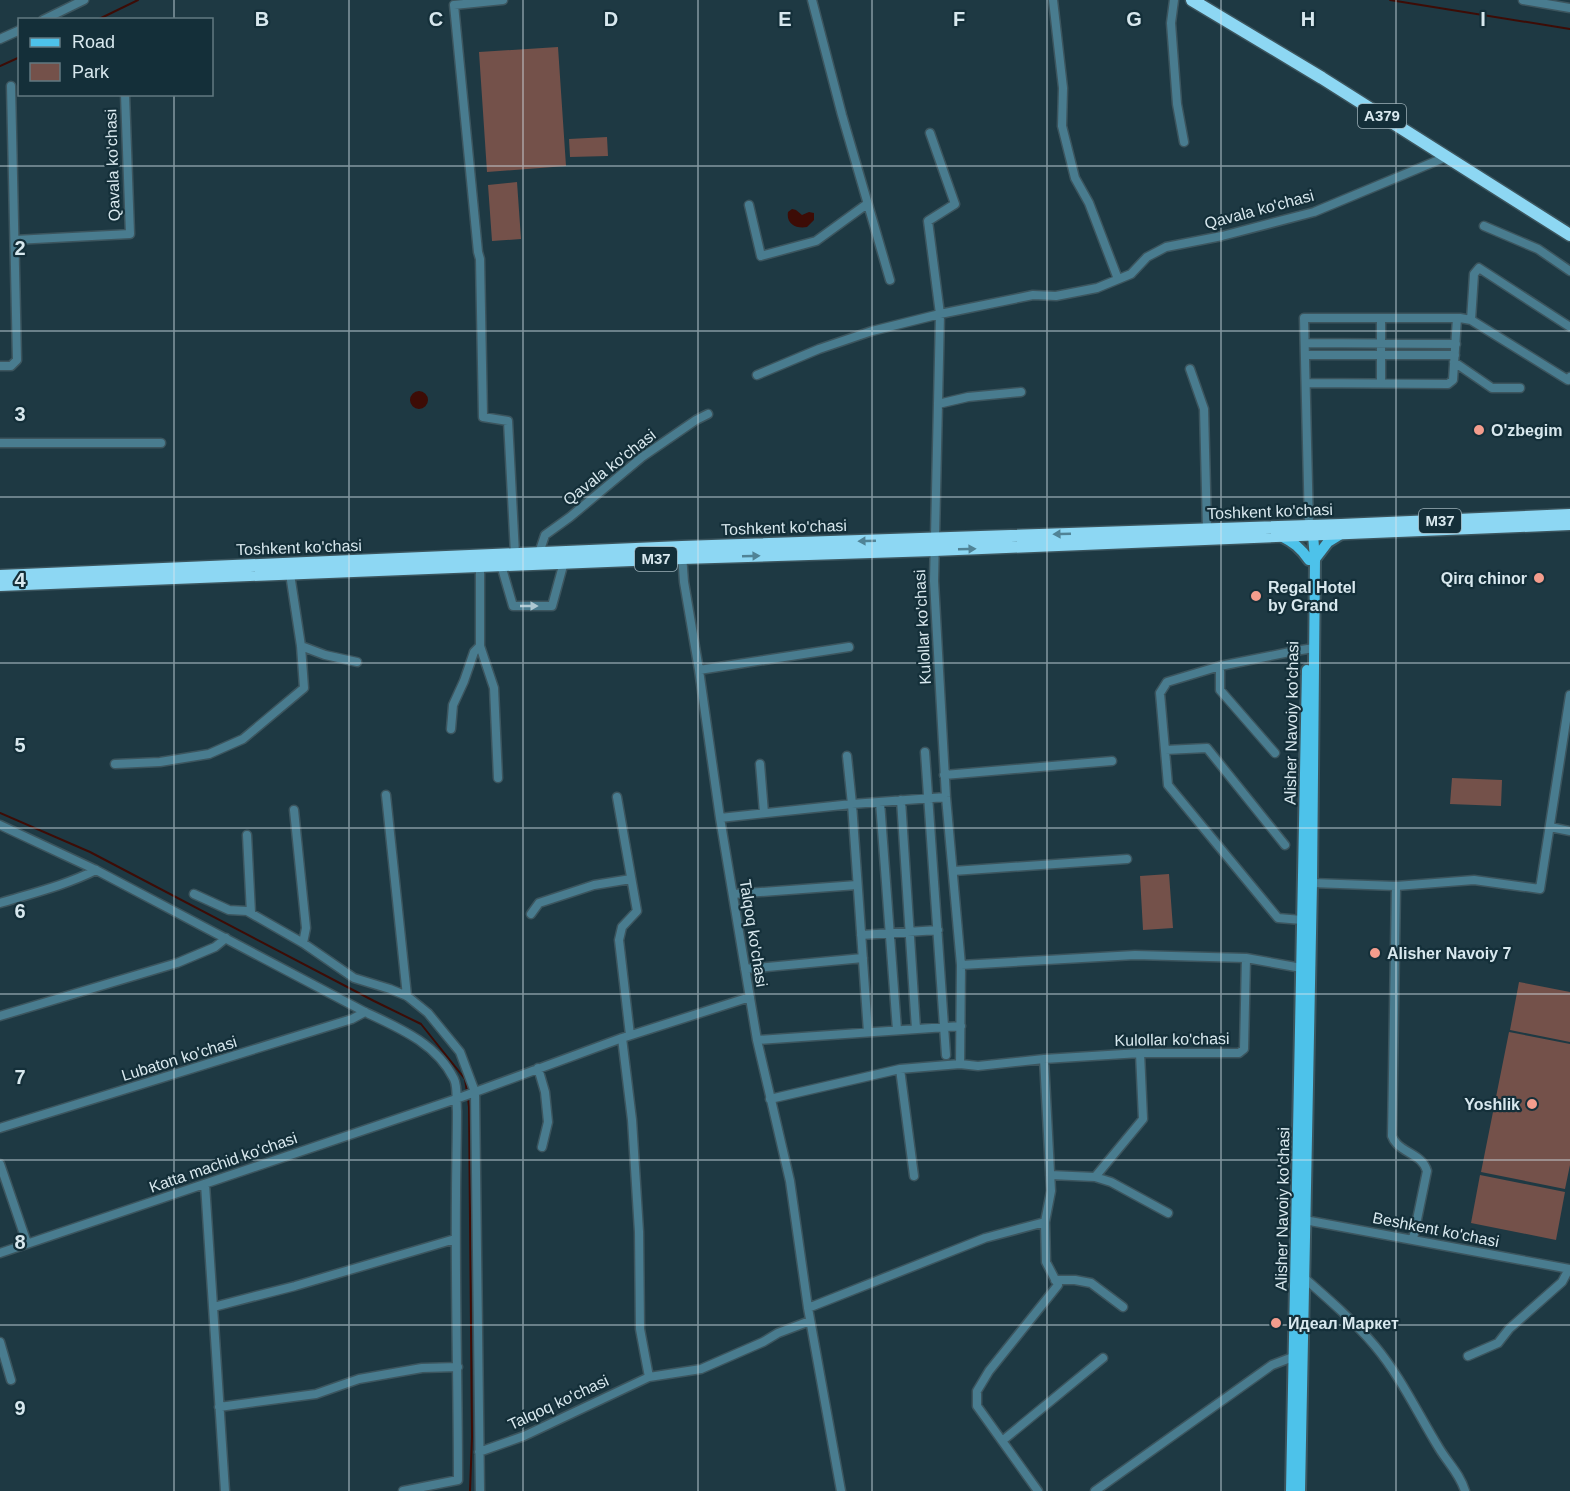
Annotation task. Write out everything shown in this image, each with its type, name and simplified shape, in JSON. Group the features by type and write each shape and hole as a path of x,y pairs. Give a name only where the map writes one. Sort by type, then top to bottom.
{"highway":[{"name":"A379","path":"1192,0 1322,78 1570,235"},
{"name":"Toshkent ko'chasi","path":"0,576 539,553 682,553 934,544 1281,536 1310,532 1570,515"},
{"name":"Toshkent ko'chasi","path":"934,544 1207,529 1341,534 1570,524"},
{"name":"Toshkent ko'chasi","path":"0,585 501,565 682,553"}],"main road":[{"name":"Alisher Navoiy ko'chasi","path":"1291,1491 1304,1278 1301,1219 1306,969 1312,883 1312,560 1310,532"},
{"path":"1281,536 1295,543 1312,560 1328,542 1341,534"},
{"name":"Alisher Navoiy ko'chasi","path":"1306,969 1302,920 1311,648"},
{"name":"Alisher Navoiy ko'chasi","path":"1300,1491 1295,1271 1301,1219"}],"street":[{"path":"47,18 84,0"},
{"path":"503,0 454,4 480,259 483,417 508,421 516,554"},
{"path":"812,0 842,115 890,280"},
{"path":"1053,0 1063,88 1062,126 1075,178 1089,204 1118,279"},
{"path":"1174,0 1171,23 1177,104 1184,142"},
{"path":"1523,0 1561,3 1570,8"},
{"path":"0,39 18,31"},
{"path":"0,366 11,366 17,360 11,86"},
{"name":"Qavala ko'chasi","path":"15,240 130,234 125,96"},
{"path":"930,133 955,204 928,221 940,314 934,544"},
{"name":"Qavala ko'chasi","path":"757,375 819,349 872,331 1033,295 1056,296 1097,288 1131,274 1147,257 1166,247 1222,236 1314,212 1446,157"},
{"path":"749,205 761,256 816,241 867,204"},
{"path":"1484,226 1538,249 1570,271"},
{"path":"1471,320 1473,274 1479,268 1570,327"},
{"path":"1310,532 1304,318 1457,318 1471,320 1568,380 1570,377"},
{"path":"1382,318 1382,383"},
{"path":"1306,383 1448,384 1453,380 1457,318"},
{"path":"1305,343 1456,344"},
{"path":"1305,355 1455,358 1492,388 1520,388"},
{"path":"1190,369 1204,409 1207,529"},
{"path":"938,404 968,397 1021,392"},
{"name":"Qavala ko'chasi","path":"539,553 545,535 642,458 708,414"},
{"path":"0,443 161,443"},
{"name":"Kulollar ko'chasi","path":"934,544 944,775 961,965 960,1064"},
{"name":"Talqoq ko'chasi","path":"682,553 684,582 720,818 757,1040 790,1181 810,1321 841,1491"},
{"path":"501,565 513,606 552,606 564,562"},
{"path":"480,565 480,646 494,688 498,777"},
{"path":"115,764 160,762 209,754 243,739 304,688 301,646 290,574"},
{"path":"301,646 357,663"},
{"path":"451,729 453,705 474,652 480,646"},
{"path":"699,670 849,647"},
{"path":"1302,920 1278,918 1168,785 1160,693 1167,682 1220,666 1311,648"},
{"path":"1220,666 1220,690 1275,753"},
{"path":"1312,883 1396,886 1474,880 1540,889 1570,695"},
{"path":"1165,750 1207,748 1285,845"},
{"path":"926,752 946,1055"},
{"path":"847,756 868,1032"},
{"path":"944,775 1112,761"},
{"path":"760,764 764,813"},
{"path":"386,795 407,996"},
{"path":"617,797 637,911 622,927 619,940 639,1232 640,1329 649,1377"},
{"path":"720,818 946,797"},
{"path":"901,800 916,1029"},
{"path":"880,802 897,1030"},
{"path":"294,810 306,928 303,944"},
{"path":"0,825 96,870 365,1012 404,1030 429,1047 442,1061 455,1081 458,1480 403,1491"},
{"path":"1550,827 1570,831"},
{"path":"247,835 251,913"},
{"path":"953,871 1127,859"},
{"path":"0,903 60,885 96,870"},
{"path":"531,914 539,903 594,885 631,879"},
{"path":"733,894 857,885"},
{"path":"1396,886 1392,1136 1397,1144 1421,1160 1427,1171 1413,1239"},
{"path":"194,894 229,910 247,911 354,978 407,996 428,1013 460,1052 475,1092 480,1491"},
{"path":"861,935 938,930"},
{"path":"0,1016 177,963 215,947 226,938"},
{"path":"961,965 1135,955 1246,958 1306,969"},
{"path":"745,969 863,958"},
{"name":"Kulollar ko'chasi","path":"770,1099 900,1069 960,1064 978,1066 1140,1053 1239,1053 1244,1049 1246,958"},
{"name":"Katta machid ko'chasi","path":"0,1253 456,1099 626,1037 750,997"},
{"name":"Lubaton ko'chasi","path":"0,1128 352,1019 365,1012"},
{"path":"757,1040 961,1026"},
{"path":"1095,1177 1143,1119 1140,1053"},
{"path":"1038,1491 977,1406 977,1391 989,1371 1058,1285 1046,1262 1045,1221 1051,1191 1044,1059"},
{"path":"538,1068 545,1092 548,1122 542,1147"},
{"path":"900,1069 914,1176"},
{"path":"0,1164 27,1244"},
{"path":"1050,1175 1095,1177 1111,1182 1168,1213"},
{"path":"205,1184 225,1491"},
{"name":"Beshkent ko'chasi","path":"1301,1219 1569,1269"},
{"path":"808,1308 985,1238 1045,1221"},
{"path":"213,1307 295,1286 455,1239"},
{"path":"1468,1356 1498,1343 1509,1329 1562,1282 1569,1269"},
{"path":"1295,1271 1352,1322 1376,1347 1419,1412 1440,1449 1452,1464 1465,1491"},
{"path":"1055,1280 1075,1280 1091,1284 1123,1307"},
{"name":"Talqoq ko'chasi","path":"479,1452 524,1436 649,1377 701,1369 778,1333 810,1321"},
{"path":"0,1342 11,1380"},
{"path":"1002,1441 1103,1358"},
{"path":"1095,1491 1272,1365 1298,1358"},
{"path":"219,1407 316,1394 359,1379 422,1368 458,1367"}],"green space":[{"path":"558,47 566,166 487,172 479,52"},
{"path":"607,137 608,156 570,157 569,139"},
{"path":"517,182 521,239 492,241 488,185"},
{"path":"1452,778 1502,780 1501,806 1450,804"},
{"path":"1169,874 1173,928 1143,930 1140,876"},
{"path":"1519,982 1570,992 1570,1042 1510,1030"},
{"name":"Yoshlik","path":"1509,1032 1570,1044 1570,1165 1565,1189 1481,1172"},
{"path":"1480,1175 1565,1192 1556,1240 1471,1223"}],"shaded area":[{"path":"792,209 802,215 809,212 814,213 814,220 807,227 799,227 790,223 788,212"},
{"path":"419,391 425,394 428,400 425,406 419,409 413,406 410,400 413,394"}],"waterway":[{"path":"101,18 138,0"},
{"path":"1390,0 1570,29"},
{"path":"0,66 18,58"},
{"path":"0,813 90,852 421,1024 465,1079 467,1092"},
{"path":"468,1098 472,1437 470,1491"}],"place":[{"name":"O'zbegim","path":"1479,430"},
{"name":"Qirq chinor","path":"1539,578"},
{"name":"Regal Hotel by Grand","path":"1256,596"},
{"name":"Alisher Navoiy 7","path":"1375,953"},
{"name":"Yoshlik","path":"1532,1104"},
{"name":"Идеал Маркет","path":"1276,1323"}]}
